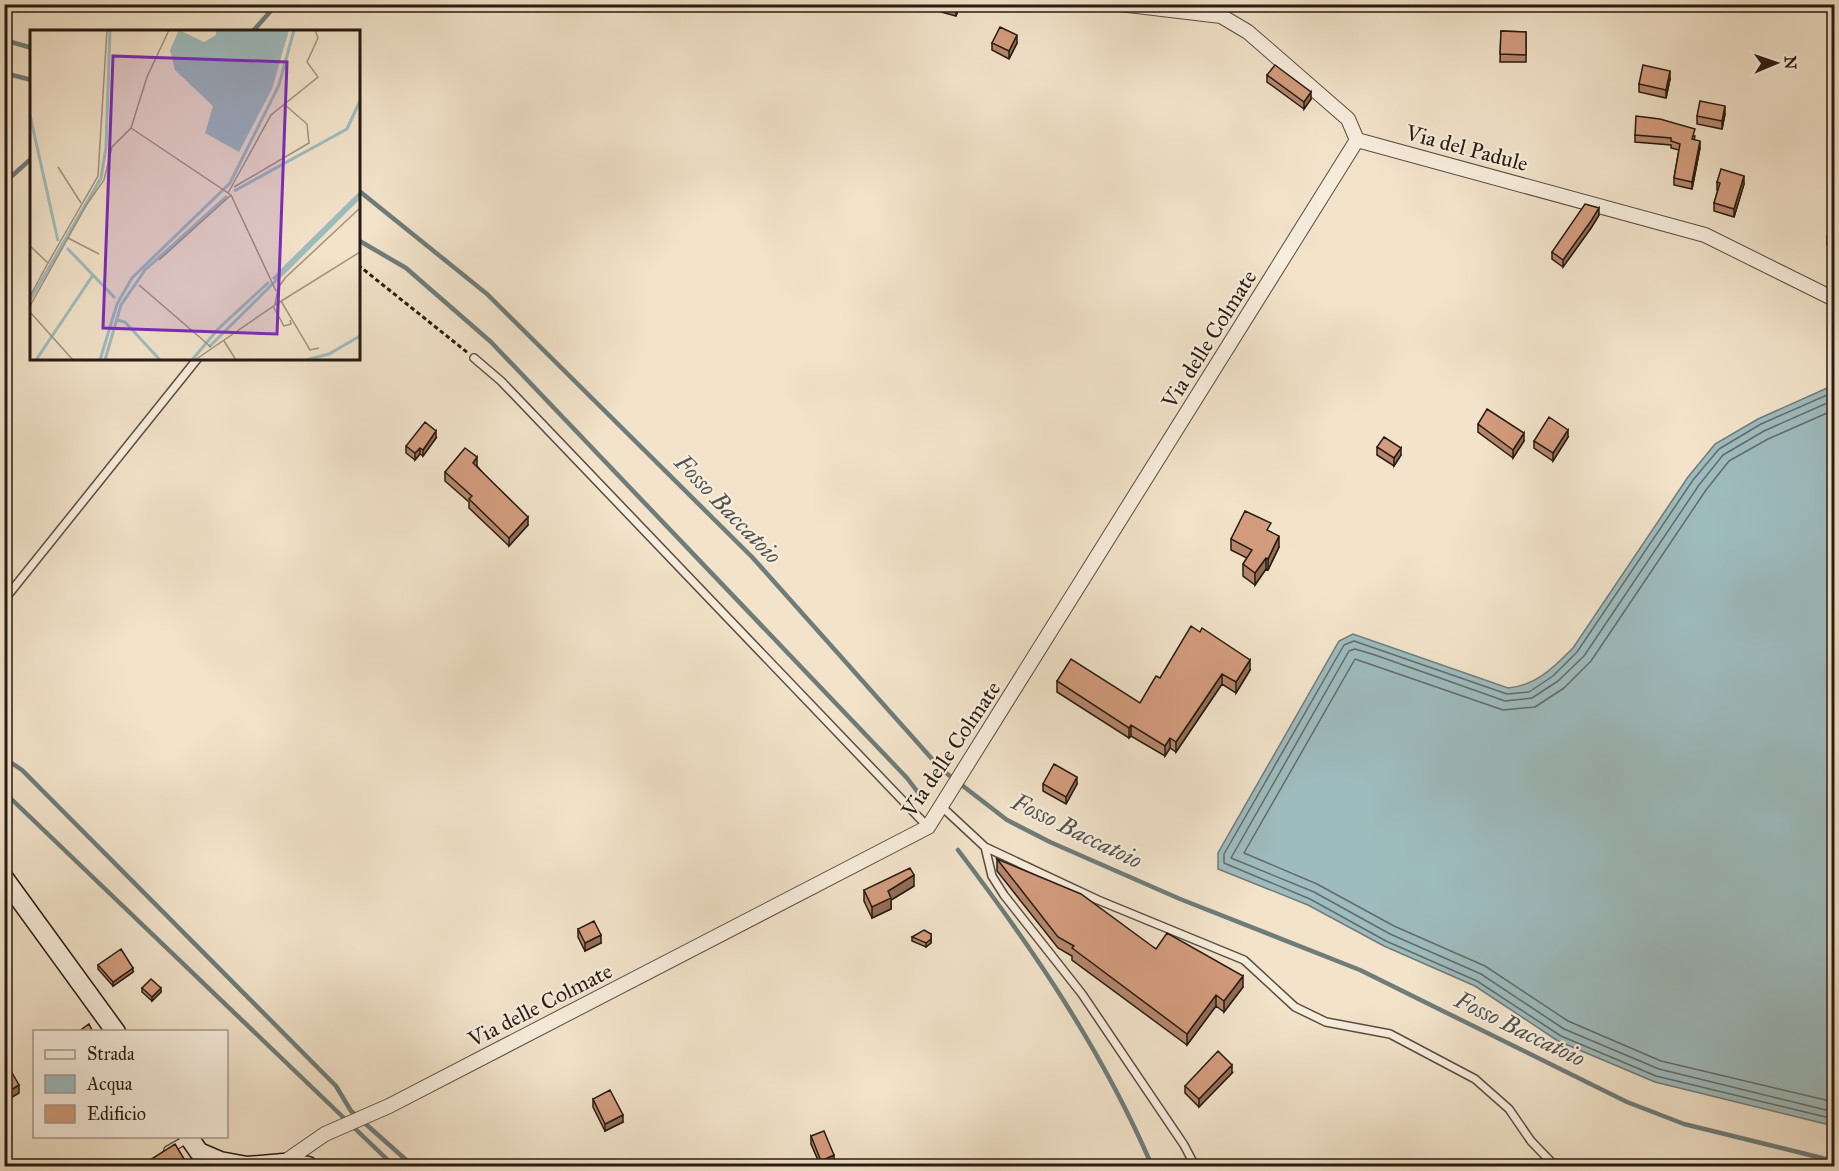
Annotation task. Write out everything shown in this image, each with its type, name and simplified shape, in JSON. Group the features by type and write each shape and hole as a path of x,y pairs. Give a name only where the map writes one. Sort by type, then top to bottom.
{"main road":[{"path":"4,878 115,1030"},
{"path":"198,1153 220,1161 247,1166 284,1162 309,1167"}],"street":[{"path":"1120,4 1221,15 1248,32 1348,119 1357,140"},
{"name":"Via del Padule","path":"1357,140 1705,235 1834,299"},
{"name":"Via delle Colmate","path":"284,1162 325,1134 389,1106 928,827 968,768 1357,140"}],"lane":[{"path":"474,358 501,381 928,827"},
{"path":"4,600 196,360"},
{"path":"942,807 985,847 1098,900 1244,960 1295,1007 1326,1022 1390,1034 1475,1078 1509,1109 1530,1141 1553,1166"},
{"path":"985,847 992,876 1004,895 1082,994 1184,1145 1195,1167"},
{"path":"159,1155 198,1153"}],"path":[{"path":"360,267 474,358"}],"water":[{"path":"1834,385 1834,1126 1655,1082 1558,1041 1475,986 1384,946 1308,905 1218,869 1218,853 1339,641 1353,634 1508,688 1527,684 1551,668 1573,648 1688,477 1715,444 1758,419"}],"building":[{"path":"942,4 957,4 956,9"},
{"path":"1000,27 1017,35 1009,51 992,43"},
{"path":"1501,31 1526,32 1526,55 1500,54"},
{"path":"1275,65 1311,92 1304,102 1267,75"},
{"path":"1643,65 1670,71 1666,90 1639,84"},
{"path":"1700,101 1725,106 1722,121 1697,116"},
{"path":"1636,116 1660,119 1695,129 1692,139 1700,141 1692,182 1674,178 1680,144 1671,141 1671,138 1635,135"},
{"path":"1721,169 1744,176 1734,209 1714,203 1720,183 1717,182"},
{"path":"1585,204 1599,208 1563,260 1552,252"},
{"path":"1834,220 1834,240 1827,237"},
{"path":"1487,409 1524,433 1513,450 1478,424"},
{"path":"1549,417 1568,430 1553,453 1534,441"},
{"path":"425,422 436,431 423,450 420,448 415,453 406,446"},
{"path":"1384,437 1401,448 1394,458 1377,447"},
{"path":"465,448 477,457 473,463 528,517 509,538 469,499 472,496 445,472"},
{"path":"1245,511 1271,523 1267,530 1279,536 1268,559 1266,558 1255,573 1243,564 1252,550 1231,539"},
{"path":"1191,626 1200,632 1202,628 1250,660 1236,682 1222,674 1176,742 1170,738 1165,746 1131,725 1129,728 1057,681 1071,659 1140,703 1156,676 1160,678"},
{"path":"1054,764 1077,777 1066,797 1043,784"},
{"path":"997,859 1081,894 1156,949 1167,933 1243,976 1224,1001 1216,995 1187,1034 1072,948 1074,946 1058,937"},
{"path":"910,868 914,875 888,891 891,898 872,907 864,890"},
{"path":"594,921 601,935 585,943 578,929"},
{"path":"924,930 931,934 931,939 926,943 912,937"},
{"path":"121,949 133,968 113,982 98,965"},
{"path":"151,979 161,988 152,997 142,988"},
{"path":"89,1024 92,1030 81,1030"},
{"path":"1218,1051 1232,1065 1199,1099 1185,1086"},
{"path":"11,1071 19,1085 6,1093 4,1074"},
{"path":"610,1090 623,1115 605,1124 593,1099"},
{"path":"824,1131 834,1155 821,1161 811,1136"},
{"path":"175,1144 189,1167 139,1167"}],"waterway":[{"path":"254,30 277,4"},
{"name":"Fosso Baccatoio","path":"4,40 30,47"},
{"path":"4,73 30,80"},
{"path":"4,183 30,160"},
{"name":"Fosso Baccatoio","path":"360,192 487,294 752,557 941,769 1007,820 1050,842 1180,899 1360,970 1627,1102 1684,1124 1834,1161"},
{"path":"360,241 406,268 491,342 907,778 923,799"},
{"path":"4,758 22,770 336,1086 351,1111 413,1166"},
{"path":"4,792 394,1166"},
{"path":"958,850 1040,964 1089,1042 1133,1124 1152,1166"}]}
